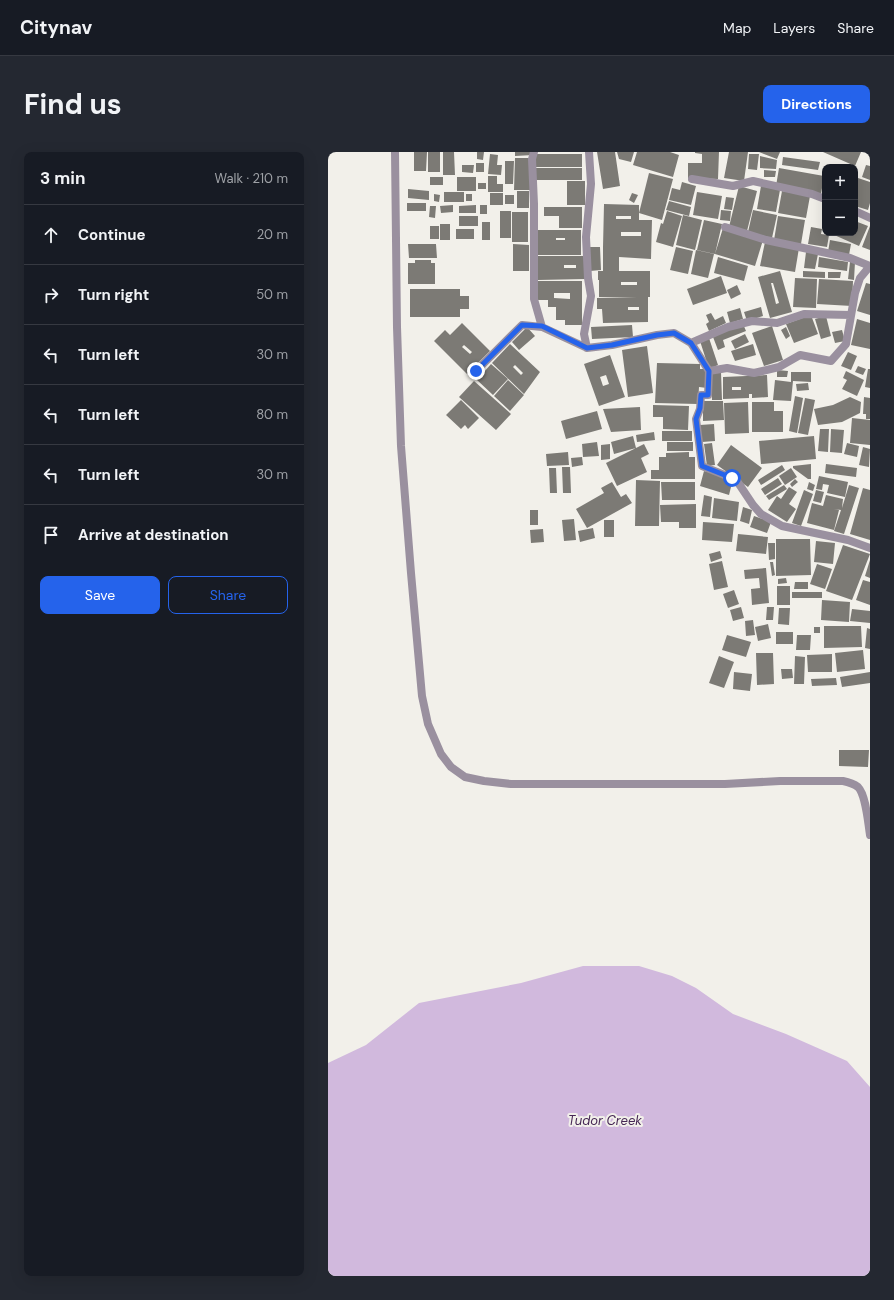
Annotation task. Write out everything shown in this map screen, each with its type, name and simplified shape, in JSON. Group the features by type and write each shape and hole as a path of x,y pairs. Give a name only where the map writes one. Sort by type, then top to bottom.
{"street":[{"path":"389,152 396,166"},
{"path":"395,152 396,296 399,389 411,573 422,696 428,724 441,754 451,767 465,777 512,784 718,784 780,780 843,781 858,788 862,794 870,834"},
{"path":"534,152 532,159 534,204 534,299 542,326"},
{"path":"587,348 584,334 591,296 588,278 586,237 591,184 588,152"},
{"path":"692,179 733,186 754,181 812,194 822,198"},
{"path":"858,212 870,218"},
{"path":"709,371 727,368 754,373 779,367 800,355 831,361 846,344 860,278 870,266 850,258 766,240 725,227"},
{"path":"691,343 728,327 752,321 777,323 804,314 851,315"},
{"path":"476,371 522,325 542,326 587,348 612,345 657,335 674,333 691,343 709,371 708,395 701,395 700,408 696,419 702,466 737,481 761,514 782,526 848,540 870,548"}],"water":[{"name":"Tudor Creek","path":"583,966 639,966 672,976 696,988 733,1014 786,1034 847,1061 870,1087 870,1276 328,1276 328,1063 366,1045 419,1003 521,983"}],"building":[{"path":"414,152 427,152 426,171 414,171"},
{"path":"428,152 440,152 440,172 428,172"},
{"path":"443,152 454,152 455,175 443,175"},
{"path":"477,152 484,152 483,160 477,159"},
{"path":"515,152 533,152 533,155 515,156"},
{"path":"597,152 615,152 620,186 603,189"},
{"path":"617,152 634,152 631,162 619,159"},
{"path":"637,152 670,152 679,155 673,177 633,165"},
{"path":"695,152 719,152 718,179 688,178 688,163 702,163 702,154"},
{"path":"729,152 748,152 744,181 724,178"},
{"path":"759,152 780,152 777,159"},
{"path":"823,152 861,152 856,164 850,164"},
{"path":"490,154 498,155 497,165 502,165 501,175 488,174"},
{"path":"535,154 582,154 582,167 535,167"},
{"path":"749,154 759,154 757,170 748,169"},
{"path":"760,156 777,160 776,169 760,168"},
{"path":"783,157 820,162 818,170 782,165"},
{"path":"515,158 530,158 530,190 514,190"},
{"path":"505,161 514,161 513,184 505,184"},
{"path":"476,163 484,163 484,172 476,172"},
{"path":"462,165 474,165 473,173 462,172"},
{"path":"866,165 870,166 870,180 862,177"},
{"path":"535,168 582,168 582,180 535,180"},
{"path":"779,168 822,176 821,194 776,186"},
{"path":"764,170 776,171 775,177 764,177"},
{"path":"649,173 673,179 662,220 639,213"},
{"path":"488,176 497,176 497,184 503,184 503,192 488,192"},
{"path":"430,177 443,177 443,185 430,185"},
{"path":"457,177 476,177 476,191 457,191"},
{"path":"858,178 870,182 870,203 868,210 858,207"},
{"path":"567,181 585,181 585,205 567,205"},
{"path":"682,182 696,186 691,205 669,200 672,188 680,190"},
{"path":"478,183 486,183 486,189 478,189"},
{"path":"739,186 757,191 747,231 729,227"},
{"path":"761,186 780,190 776,212 757,209"},
{"path":"408,189 429,191 429,200 408,198"},
{"path":"517,191 529,191 529,208 517,208"},
{"path":"782,191 810,196 806,218 778,213"},
{"path":"444,192 464,192 464,202 444,202"},
{"path":"697,192 722,196 718,219 693,215"},
{"path":"490,193 503,193 503,205 490,205"},
{"path":"632,193 638,195 634,203 629,200"},
{"path":"434,194 440,195 439,202 434,201"},
{"path":"466,194 472,194 472,201 466,201"},
{"path":"505,195 514,195 514,204 505,204"},
{"path":"726,197 734,198 732,210 724,209"},
{"path":"669,201 691,207 689,216 666,210"},
{"path":"407,203 426,203 426,211 407,211"},
{"path":"604,204 639,205 639,220 652,220 651,259 619,257 619,271 603,271","holes":["616,216 631,216 631,219 616,219","621,232 641,232 641,236 621,236"]},
{"path":"453,205 453,212 441,213 440,206"},
{"path":"476,205 476,213 459,213 459,206"},
{"path":"480,205 487,205 487,214 480,214"},
{"path":"430,206 436,206 435,218 429,217"},
{"path":"544,207 582,207 582,228 559,228 559,216 544,216"},
{"path":"721,210 731,211 730,221 720,220"},
{"path":"753,210 777,215 772,238 748,232"},
{"path":"500,211 511,211 511,238 500,238"},
{"path":"667,211 682,216 673,247 656,242 661,223 663,224"},
{"path":"512,212 528,212 528,242 512,242"},
{"path":"683,215 702,220 695,250 676,245"},
{"path":"459,216 478,216 478,226 459,226"},
{"path":"778,216 805,220 801,244 774,240"},
{"path":"704,220 722,224 715,254 697,250"},
{"path":"482,222 490,222 490,240 482,240"},
{"path":"858,222 868,226 859,246 836,236 858,236"},
{"path":"440,224 450,224 450,240 440,240"},
{"path":"430,226 439,226 439,239 430,239"},
{"path":"870,226 870,250 862,247"},
{"path":"811,227 822,229 822,236 829,236 827,247 808,244"},
{"path":"723,228 763,240 755,266 715,254"},
{"path":"456,229 474,229 474,239 456,239"},
{"path":"538,230 581,230 581,255 538,255","holes":["556,238 565,238 565,240 556,240"]},
{"path":"830,240 851,244 849,255 828,252"},
{"path":"765,242 799,248 795,272 760,266"},
{"path":"408,244 436,244 437,258 409,258"},
{"path":"513,244 529,245 529,271 513,271"},
{"path":"589,247 600,247 601,270 590,271"},
{"path":"676,247 693,251 688,274 670,270"},
{"path":"696,250 714,254 708,278 691,274"},
{"path":"806,252 818,254 815,269 804,268"},
{"path":"537,256 584,256 585,279 538,280","holes":["564,265 576,265 576,268 564,268"]},
{"path":"718,257 748,266 744,281 714,273"},
{"path":"819,257 848,262 847,271 818,267"},
{"path":"415,260 431,260 431,263 435,263 435,284 408,284 408,263 415,263"},
{"path":"850,262 855,262 854,280 848,279"},
{"path":"598,271 650,271 648,322 603,323 602,309 597,309 597,298 637,297 599,297","holes":["621,282 637,282 637,285 621,285","628,307 639,307 639,310 628,310"]},
{"path":"780,271 792,312 770,318 758,277","holes":["771,283 773,283 779,303 776,304"]},
{"path":"803,271 825,272 825,278 803,277"},
{"path":"828,272 841,272 840,278 828,278"},
{"path":"721,276 727,293 693,305 687,289"},
{"path":"795,278 817,279 816,308 793,307"},
{"path":"819,279 853,281 852,306 817,304"},
{"path":"538,281 582,281 582,325 565,325 565,320 556,320 556,307 548,307 548,300 538,300","holes":["554,293 570,293 570,299 554,298"]},
{"path":"866,283 870,284 870,315 857,311"},
{"path":"737,285 741,294 731,299 727,290"},
{"path":"410,289 460,289 460,296 469,296 469,309 460,309 460,317 410,317"},
{"path":"761,307 763,316 747,321 744,312"},
{"path":"740,308 743,319 730,323 727,312"},
{"path":"711,313 715,320 723,316 726,323 709,331 706,324 709,322 706,315"},
{"path":"811,315 818,334 794,343 786,324"},
{"path":"826,316 831,336 821,339 815,319"},
{"path":"857,319 870,323 870,349 851,345"},
{"path":"462,323 490,351 467,374 434,341 445,330 450,335","holes":["464,345 472,352 470,354 462,347"]},
{"path":"743,324 746,331 723,340 725,347 718,350 713,337"},
{"path":"632,325 633,337 592,339 591,327"},
{"path":"772,326 783,360 764,366 752,333"},
{"path":"527,327 535,336 519,350 512,342"},
{"path":"786,327 790,336 786,339 781,330"},
{"path":"842,330 845,341 835,343 832,332"},
{"path":"745,334 749,342 735,349 731,341"},
{"path":"709,338 718,365 709,369 700,341"},
{"path":"510,344 540,372 524,394 492,363","holes":["515,365 523,373 521,375 513,367"]},
{"path":"753,344 756,355 735,361 731,351"},
{"path":"647,346 653,393 628,397 622,350"},
{"path":"848,352 857,356 851,370 841,366"},
{"path":"610,355 625,397 599,406 584,364","holes":["606,375 609,384 603,386 600,377"]},
{"path":"657,363 700,364 700,369 708,369 707,388 699,387 698,404 655,403"},
{"path":"491,364 508,379 493,395 477,380"},
{"path":"858,366 866,369 863,375 855,372"},
{"path":"868,369 870,369 870,388 865,387"},
{"path":"777,370 788,371 787,377 777,377"},
{"path":"846,371 864,380 857,396 842,389 847,380 843,378"},
{"path":"711,372 721,372 722,400 712,400"},
{"path":"791,372 811,372 811,382 793,381 791,401 773,400 775,380 791,382"},
{"path":"767,375 768,397 752,398 752,394 749,394 749,398 723,399 723,377","holes":["732,387 741,387 741,390 732,390"]},
{"path":"508,380 524,395 510,411 494,396"},
{"path":"474,381 511,414 496,430 459,397"},
{"path":"808,383 809,390 797,391 796,384"},
{"path":"795,396 803,398 797,433 789,431"},
{"path":"850,397 861,402 860,413 842,422 818,425 814,409 833,405"},
{"path":"864,397 870,398 870,419 866,419 866,414 863,414"},
{"path":"805,398 815,400 808,435 798,433"},
{"path":"461,400 479,418 468,429 465,425 461,429 446,415"},
{"path":"703,401 723,401 724,420 703,421"},
{"path":"748,402 749,433 725,434 724,403"},
{"path":"752,402 774,402 774,411 783,411 783,432 752,432"},
{"path":"653,405 689,406 688,430 663,429 663,417 653,417"},
{"path":"640,407 641,430 611,432 603,409"},
{"path":"597,411 602,429 566,439 561,421"},
{"path":"852,418 870,420 870,445 850,443"},
{"path":"714,424 715,441 702,442 700,425"},
{"path":"820,429 829,429 828,452 818,451"},
{"path":"831,429 844,430 842,453 830,452"},
{"path":"662,431 692,431 692,441 662,441"},
{"path":"654,432 655,440 637,442 636,435"},
{"path":"633,436 636,448 614,454 611,442"},
{"path":"814,436 816,459 761,464 759,441"},
{"path":"597,442 599,456 583,457 582,444"},
{"path":"667,442 693,442 693,451 667,451"},
{"path":"712,443 715,465 707,466 704,444"},
{"path":"847,443 859,446 857,457 844,454"},
{"path":"610,444 610,459 601,460 601,445"},
{"path":"644,444 649,454 641,458 647,472 617,486 606,463"},
{"path":"731,445 762,468 748,487 717,465"},
{"path":"863,447 870,449 869,467 859,465"},
{"path":"568,452 569,465 547,466 546,454"},
{"path":"689,452 689,457 695,457 695,479 651,479 651,470 659,470 659,457 666,457 666,453"},
{"path":"582,457 583,465 572,467 571,458"},
{"path":"811,464 811,479 808,479 793,468 793,466"},
{"path":"826,464 857,468 856,477 825,473"},
{"path":"782,465 785,470 761,485 758,480"},
{"path":"562,467 570,467 571,493 563,493"},
{"path":"549,468 556,468 557,493 550,493"},
{"path":"791,468 797,477 785,485 779,476"},
{"path":"704,471 733,479 729,495 700,486"},
{"path":"819,476 848,482 845,497 827,493 829,485 823,484 822,490 816,489"},
{"path":"778,478 782,484 765,495 761,489"},
{"path":"795,479 798,482 792,487 790,484"},
{"path":"636,480 660,481 659,526 635,526"},
{"path":"612,482 621,497 626,494 632,503 587,528 576,509 604,493 601,488"},
{"path":"661,482 695,482 695,500 662,500"},
{"path":"809,482 815,485 813,491 807,489"},
{"path":"784,485 787,489 769,500 766,496"},
{"path":"849,485 859,488 844,534 834,531 841,510 834,509 839,510 834,530 807,523 812,503 823,506 826,495 843,499 842,508"},
{"path":"789,487 797,492 789,504 796,509 787,522 768,510 777,496 781,499"},
{"path":"863,488 870,490 870,540 850,534"},
{"path":"804,490 813,494 801,526 792,523"},
{"path":"816,490 824,492 821,503 813,501"},
{"path":"704,495 712,497 710,517 701,516"},
{"path":"714,498 739,502 737,521 712,518"},
{"path":"696,504 696,528 679,528 679,522 661,522 660,505"},
{"path":"743,507 752,510 749,524 740,521"},
{"path":"530,510 538,510 538,525 530,525"},
{"path":"754,516 771,522 767,533 750,527"},
{"path":"574,519 576,540 564,541 562,520"},
{"path":"604,520 614,520 614,537 604,537"},
{"path":"703,522 734,524 732,542 702,540"},
{"path":"593,528 595,538 580,542 578,531"},
{"path":"543,529 544,542 531,543 530,530"},
{"path":"738,534 768,537 766,554 736,551"},
{"path":"776,539 810,539 811,575 776,576"},
{"path":"816,541 835,543 833,564 814,562"},
{"path":"768,543 775,543 775,559 769,560"},
{"path":"843,545 870,554 852,600 826,591"},
{"path":"720,551 722,558 711,562 709,554"},
{"path":"870,560 870,578 865,576"},
{"path":"722,561 728,587 714,590 709,564"},
{"path":"770,562 773,562 775,575 772,576"},
{"path":"817,564 832,569 825,589 810,584"},
{"path":"766,568 769,603 752,605 751,589 760,588 759,578 745,579 744,570"},
{"path":"786,578 787,583 778,584 778,579"},
{"path":"863,580 870,582 870,605 856,600"},
{"path":"795,582 808,582 808,589 794,589"},
{"path":"777,586 790,586 790,605 777,605"},
{"path":"734,590 739,604 728,608 723,594"},
{"path":"792,592 822,592 822,598 792,598"},
{"path":"822,600 850,602 849,622 821,620"},
{"path":"741,607 744,618 733,621 730,610"},
{"path":"767,607 774,607 773,620 766,620"},
{"path":"779,608 790,608 789,625 778,624"},
{"path":"852,609 870,611 870,623 850,621"},
{"path":"753,620 755,635 746,636 745,621"},
{"path":"768,624 771,638 758,641 755,627"},
{"path":"824,626 861,626 862,647 824,648"},
{"path":"814,627 820,627 820,633 814,633"},
{"path":"867,628 870,629 870,649 865,648"},
{"path":"776,632 793,632 793,644 776,644"},
{"path":"727,635 751,642 746,657 722,650"},
{"path":"797,635 811,635 810,650 796,650"},
{"path":"863,650 865,669 837,672 835,653"},
{"path":"756,653 773,653 774,684 757,685"},
{"path":"832,654 832,672 808,672 807,655"},
{"path":"719,656 734,662 724,688 709,683"},
{"path":"795,656 805,657 804,684 794,684"},
{"path":"781,669 792,669 793,678 782,679"},
{"path":"734,672 752,674 750,691 733,689"},
{"path":"870,672 870,683 842,687 840,677"},
{"path":"836,678 837,685 812,686 811,679"},
{"path":"839,750 869,750 868,767 839,766"}],"route":[{"path":"476,371 522,325 542,326 587,348 612,345 636,339 674,333 691,343 709,371 708,395 701,395 700,408 696,419 702,466 732,478"}]}
